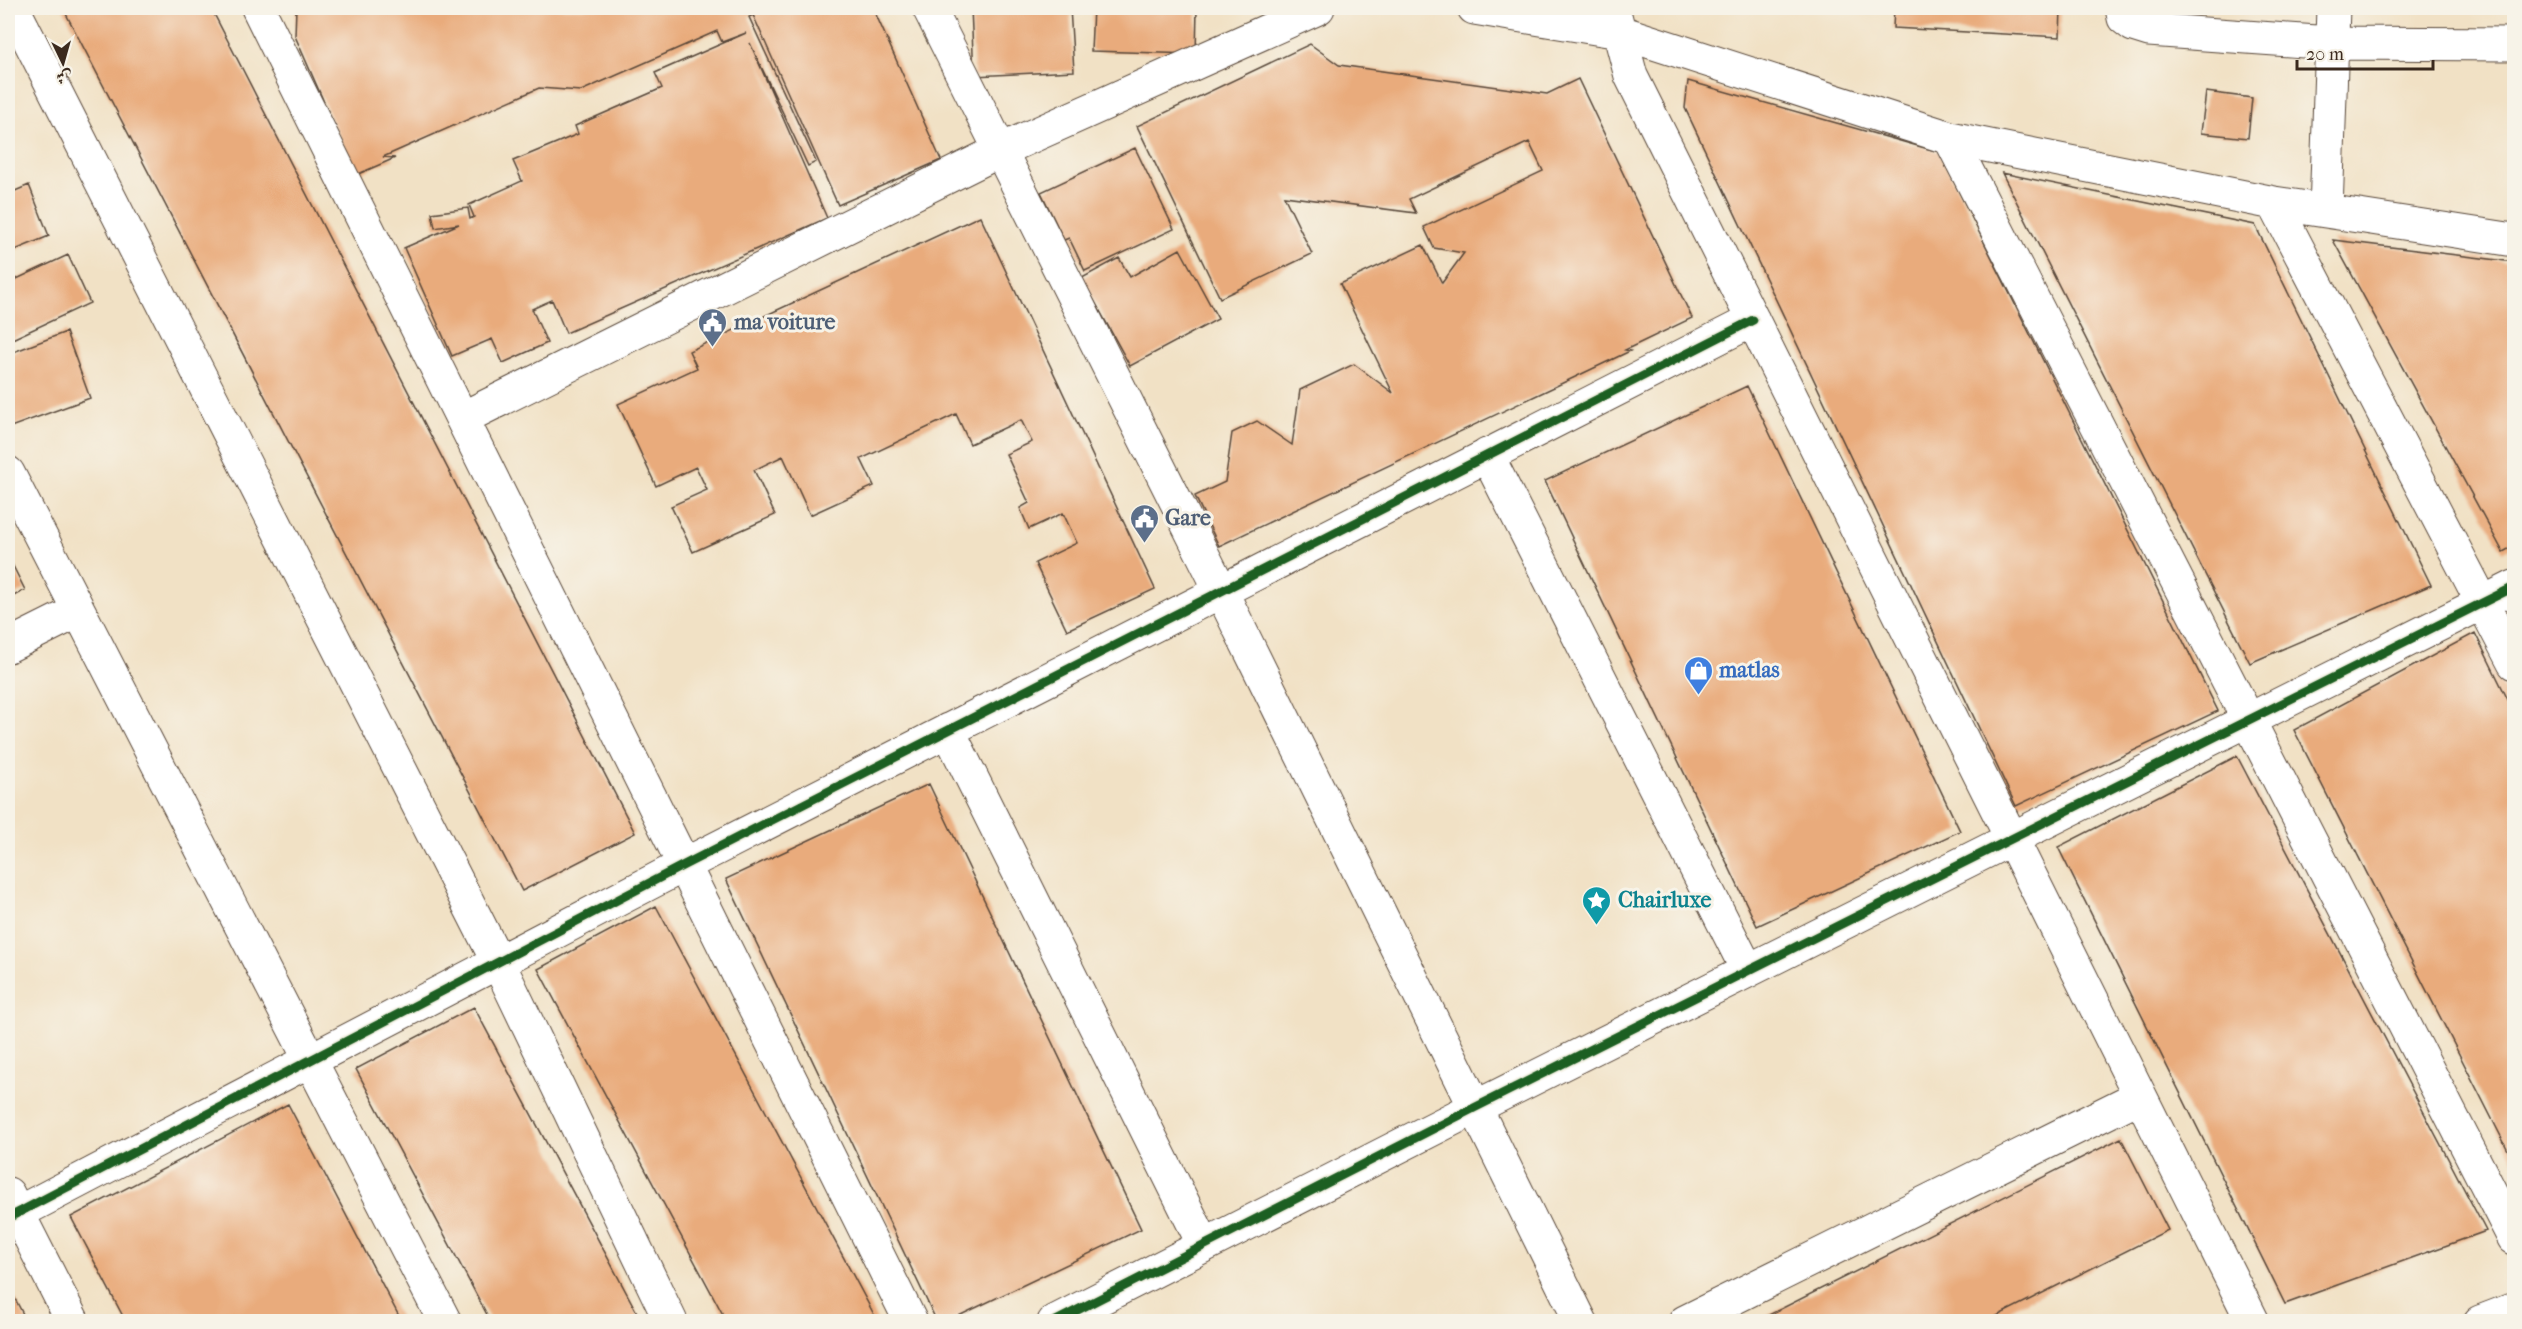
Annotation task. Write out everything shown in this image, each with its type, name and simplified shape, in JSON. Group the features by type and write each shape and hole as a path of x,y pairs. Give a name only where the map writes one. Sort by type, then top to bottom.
{"street":[{"path":"13,8 498,962 671,1322"},
{"path":"258,8 911,1322"},
{"path":"929,8 1221,591 1581,1322"},
{"path":"463,418 1000,150 1318,8"},
{"path":"1474,8 1617,20 1950,138 2274,203 2514,240"},
{"path":"2122,8 2124,18 2133,25 2149,30 2331,43 2514,44"},
{"path":"2326,212 2333,8"},
{"path":"1617,20 1631,76 2253,1322"},
{"path":"1950,138 2514,1238"},
{"path":"2274,203 2514,663"},
{"path":"73,1322 11,1208 310,1061 684,865 1752,320"},
{"path":"1487,455 1748,971"},
{"path":"8,473 445,1322"},
{"path":"1054,1322 1476,1107 2514,587"},
{"path":"8,646 78,611"},
{"path":"948,730 1204,1245"},
{"path":"1685,1322 2140,1095"},
{"path":"2480,1322 2514,1308"}],"building":[{"path":"63,8 211,8 635,833 522,891"},
{"path":"296,8 873,8 941,160 838,205 753,15 749,17 816,162 808,166 750,43 827,218 566,333 552,300 532,309 547,343 503,363 492,339 452,356 404,248 459,224 435,228 432,213 468,208 470,219 474,217 469,205 522,181 513,161 578,134 575,126 662,88 655,73 746,33 722,42 717,31 581,91 539,88 383,157 395,158 356,175 295,36"},
{"path":"971,8 1070,8 1074,71 974,76"},
{"path":"1093,8 1197,8 1196,54 1091,51"},
{"path":"1894,8 2061,8 2060,37 1893,28"},
{"path":"1310,44 1339,65 1547,94 1578,79 1692,318 1625,350 1630,351 1219,546 1195,496 1225,482 1232,433 1257,421 1292,445 1300,390 1354,364 1393,393 1340,284 1423,245 1442,283 1464,253 1434,248 1424,227 1543,171 1529,142 1409,199 1416,213 1284,196 1312,254 1220,298 1137,126"},
{"path":"1688,81 1939,152 2218,711 2016,806 1685,108"},
{"path":"2206,92 2252,98 2248,138 2201,133"},
{"path":"1135,148 1174,229 1085,271 1069,238 1064,240 1041,192"},
{"path":"2002,173 2255,225 2431,585 2250,663"},
{"path":"29,185 49,236 8,253 8,194"},
{"path":"980,216 1155,589 1067,630 1035,563 1077,543 1063,513 1029,529 1020,508 1029,503 1006,454 1032,442 1021,420 970,444 956,414 861,459 874,486 810,515 783,456 754,470 775,515 693,552 671,506 707,490 696,467 656,486 618,404 697,368 689,351"},
{"path":"2333,240 2514,262 2514,546 2503,552"},
{"path":"1180,249 1218,319 1130,366 1082,278 1119,258 1130,277"},
{"path":"68,255 90,303 8,341 8,283"},
{"path":"66,332 90,398 8,428 8,354"},
{"path":"1747,386 1960,831 1757,926 1545,481"},
{"path":"8,556 25,590 8,599"},
{"path":"2475,633 2514,712 2514,1162 2294,730"},
{"path":"2237,756 2486,1231 2285,1304 2058,847"},
{"path":"929,784 1141,1229 946,1322 937,1322 726,879"},
{"path":"656,906 878,1322 727,1322 538,969"},
{"path":"474,1007 642,1322 491,1322 356,1069"},
{"path":"288,1104 402,1322 126,1322 71,1217"},
{"path":"2121,1138 2168,1230 1985,1322 1755,1322"},
{"path":"8,1285 27,1322 8,1322"}],"cycle path":[{"path":"8,1218 684,865 1753,320"},
{"path":"1054,1322 1476,1107 2514,587"}],"place":[{"name":"ma voiture","path":"713,348"},
{"name":"Gare","path":"1144,544"},
{"name":"matlas","path":"1698,696"},
{"name":"Chairluxe","path":"1597,926"}]}
